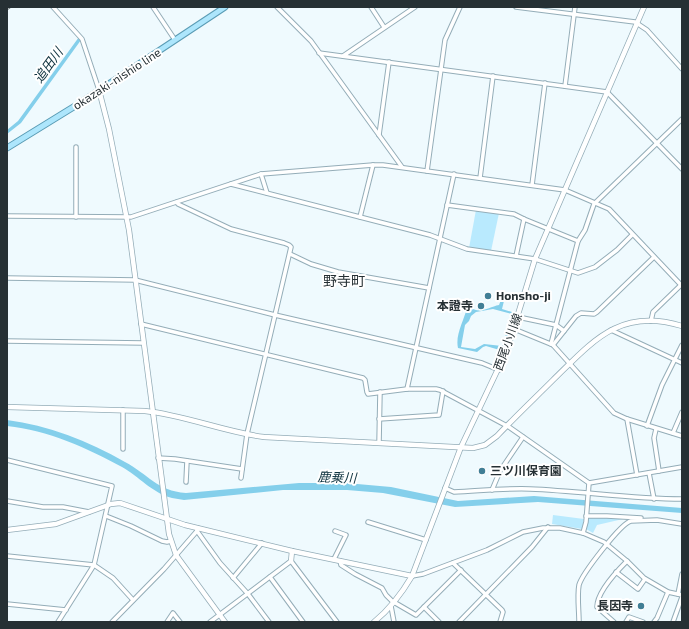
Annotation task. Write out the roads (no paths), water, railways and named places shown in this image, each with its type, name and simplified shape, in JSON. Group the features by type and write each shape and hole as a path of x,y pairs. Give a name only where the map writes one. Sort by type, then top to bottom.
{"main road":[{"name":"okazaki-nishio line","path":"7,148 99,90 225,7"}],"street":[{"path":"53,7 82,39 99,90 107,122 127,218 166,520 171,541 176,555 225,622"},
{"path":"153,7 176,40"},
{"path":"277,7 307,37 402,167"},
{"path":"371,7 384,28"},
{"path":"343,56 415,7"},
{"path":"427,171 446,36 460,7"},
{"path":"516,7 637,23 647,30 682,69"},
{"path":"565,86 575,7"},
{"name":"西尾小川線","path":"374,622 392,604 412,576 461,447 499,370 507,350 535,259 644,7"},
{"path":"319,53 607,92 682,169"},
{"path":"378,135 389,62"},
{"path":"480,178 493,76"},
{"path":"532,185 545,83"},
{"path":"552,345 578,241 585,230 595,203 682,119"},
{"path":"76,147 76,217"},
{"path":"360,217 373,165"},
{"path":"7,216 127,218 261,174 373,165 402,167 565,190 609,210 682,285 653,312 651,321"},
{"path":"261,174 267,193"},
{"path":"408,389 454,174"},
{"path":"230,184 441,238 467,249 535,259 578,273 594,267 617,250 632,235"},
{"path":"177,202 178,204 231,229 290,245 291,247 247,434 241,478"},
{"path":"447,205 514,214 578,241"},
{"path":"516,256 524,219"},
{"path":"290,254 311,264 338,272 429,288"},
{"path":"552,345 581,313 594,314 597,312 654,257"},
{"path":"7,278 135,280 416,349 482,363 499,370"},
{"path":"518,317 556,325 564,331"},
{"path":"7,407 152,412 185,418 247,434 274,438 473,448 485,445 497,436 592,342 611,330 627,324 651,321 667,322 682,326"},
{"path":"141,324 363,378 365,380 367,393 408,389 436,389 443,391 506,426 589,482 682,467"},
{"path":"514,329 552,345 614,413 647,426 682,436"},
{"path":"611,330 682,363"},
{"path":"7,342 143,343"},
{"path":"647,426 662,385 682,345"},
{"path":"379,419 439,415 443,391"},
{"path":"378,443 380,392"},
{"path":"123,410 123,449"},
{"path":"672,433 682,412"},
{"path":"627,419 637,475"},
{"path":"656,429 654,438 659,471"},
{"path":"492,490 500,471 523,437"},
{"path":"158,458 242,469"},
{"path":"7,460 112,486 109,505 94,566 58,622"},
{"path":"186,482 187,461"},
{"path":"649,473 654,499"},
{"path":"583,533 589,482"},
{"path":"444,490 454,492 528,489 654,499 682,499"},
{"path":"7,501 43,507 63,507 90,512"},
{"path":"7,530 56,524 109,505 120,503 198,530 412,576 419,575 487,550 523,532 548,527 560,528 583,533 608,544 645,579 668,592 681,595"},
{"path":"586,515 654,520 682,524"},
{"path":"106,516 162,541 171,541"},
{"path":"579,622 579,584 595,560 618,530 628,522 654,520"},
{"path":"368,522 426,540"},
{"path":"460,622 532,547 548,527"},
{"path":"112,622 198,530"},
{"path":"198,530 212,552 248,594 269,622"},
{"path":"334,559 346,535 335,531"},
{"path":"233,578 262,543"},
{"path":"292,550 291,561 337,622"},
{"path":"7,556 94,566 113,578 133,600"},
{"path":"340,560 341,565 382,588 392,604 394,622"},
{"path":"210,622 291,561"},
{"path":"614,622 597,606 600,598 616,572 627,561"},
{"path":"453,562 503,611 500,622"},
{"path":"392,604 416,615 461,570"},
{"path":"616,572 638,589 645,579"},
{"path":"673,622 681,595 682,574"},
{"path":"270,577 303,622"},
{"path":"654,622 668,592"},
{"path":"7,604 66,610"},
{"path":"424,607 439,622"},
{"path":"167,622 172,613 180,622"},
{"path":"626,622 629,617 643,622"}],"place":[{"name":"Honsho-ji","path":"488,296"},
{"name":"本證寺","path":"481,306"},
{"name":"三ツ川保育園","path":"482,471"},
{"name":"長因寺","path":"641,606"}],"district":[{"name":"野寺町","path":"344,281"}],"water label":[{"name":"追田川","path":"48,65"},
{"name":"鹿乗川","path":"337,477"}]}
